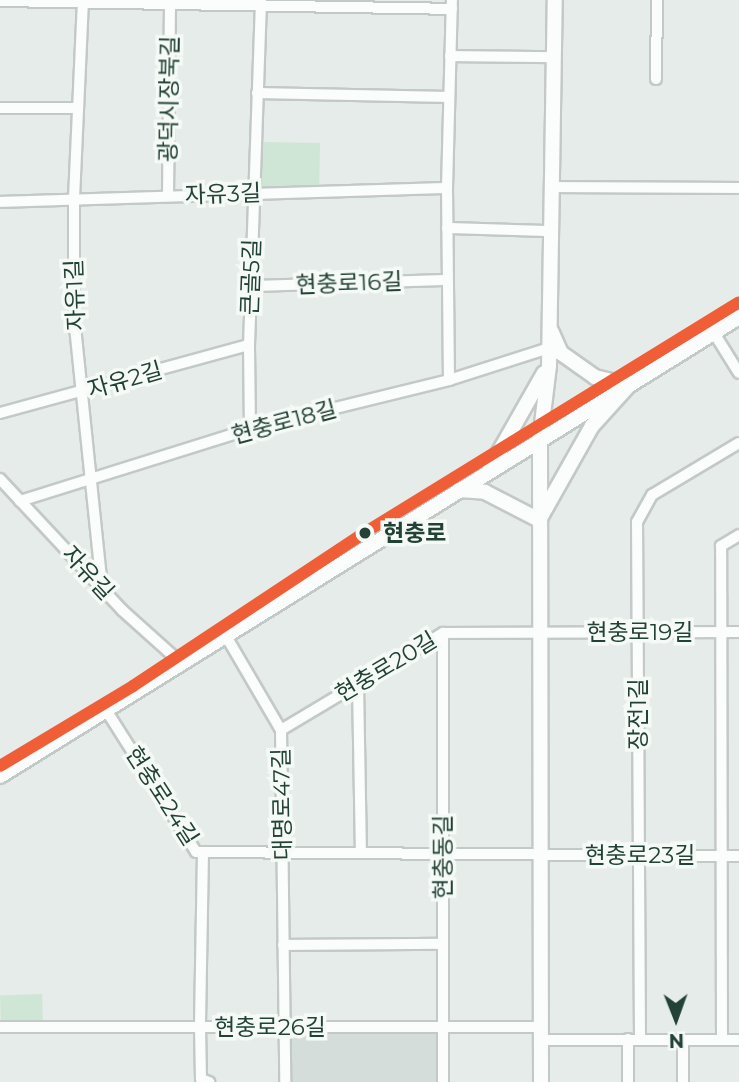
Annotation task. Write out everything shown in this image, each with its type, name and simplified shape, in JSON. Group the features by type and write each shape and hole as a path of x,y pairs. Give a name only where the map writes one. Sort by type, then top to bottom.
{"main road":[{"path":"541,1082 540,440 549,348 555,0"},
{"path":"0,776 739,317"},
{"path":"549,328 561,353 595,377 629,384"},
{"path":"488,471 548,366"},
{"path":"539,520 592,426 629,384"},
{"path":"459,490 485,492 539,520"}],"street":[{"path":"656,79 657,0"},
{"path":"0,1 452,4 447,188 449,380"},
{"name":"자유1길","path":"83,1 76,108 74,317 102,588"},
{"name":"광덕시장북길","path":"168,195 170,3"},
{"name":"큰골5길","path":"250,429 249,345 261,3"},
{"path":"450,56 554,57"},
{"path":"257,93 449,97"},
{"path":"0,108 76,108"},
{"path":"551,187 739,188"},
{"name":"자유3길","path":"0,202 447,188"},
{"path":"447,228 550,231"},
{"name":"현충로16길","path":"251,286 447,280"},
{"path":"714,333 739,373"},
{"name":"자유2길","path":"0,413 249,345"},
{"name":"현충로18길","path":"20,501 250,429 449,380 549,348"},
{"name":"장전1길","path":"640,1039 637,522 652,495 739,443"},
{"name":"자유길","path":"0,479 102,588 181,663"},
{"path":"722,1040 721,546 739,535"},
{"name":"현충로19길","path":"542,633 739,632"},
{"name":"현충로20길","path":"281,730 443,633 542,633"},
{"name":"현충동길","path":"443,633 443,1082"},
{"name":"대명로47길","path":"226,636 281,730 285,1082"},
{"path":"358,684 360,853"},
{"name":"현충로24길","path":"106,710 196,852 540,855"},
{"path":"202,852 201,1079 209,1082"},
{"name":"현충로23길","path":"540,855 739,856"},
{"path":"283,946 443,944"},
{"name":"현충로26길","path":"0,1027 443,1027 628,1039 739,1040"},
{"path":"628,1039 628,1082"},
{"path":"683,1040 684,1082"}],"shaded area":[{"path":"289,1031 439,1031 439,1082 289,1082"}],"green space":[{"path":"260,142 320,143 319,193 259,192"},
{"path":"42,994 43,1023 1,1024 0,995"}],"transit line":[{"path":"0,766 133,686 364,533 739,302"}],"place":[{"name":"현충로","path":"365,533"}]}
